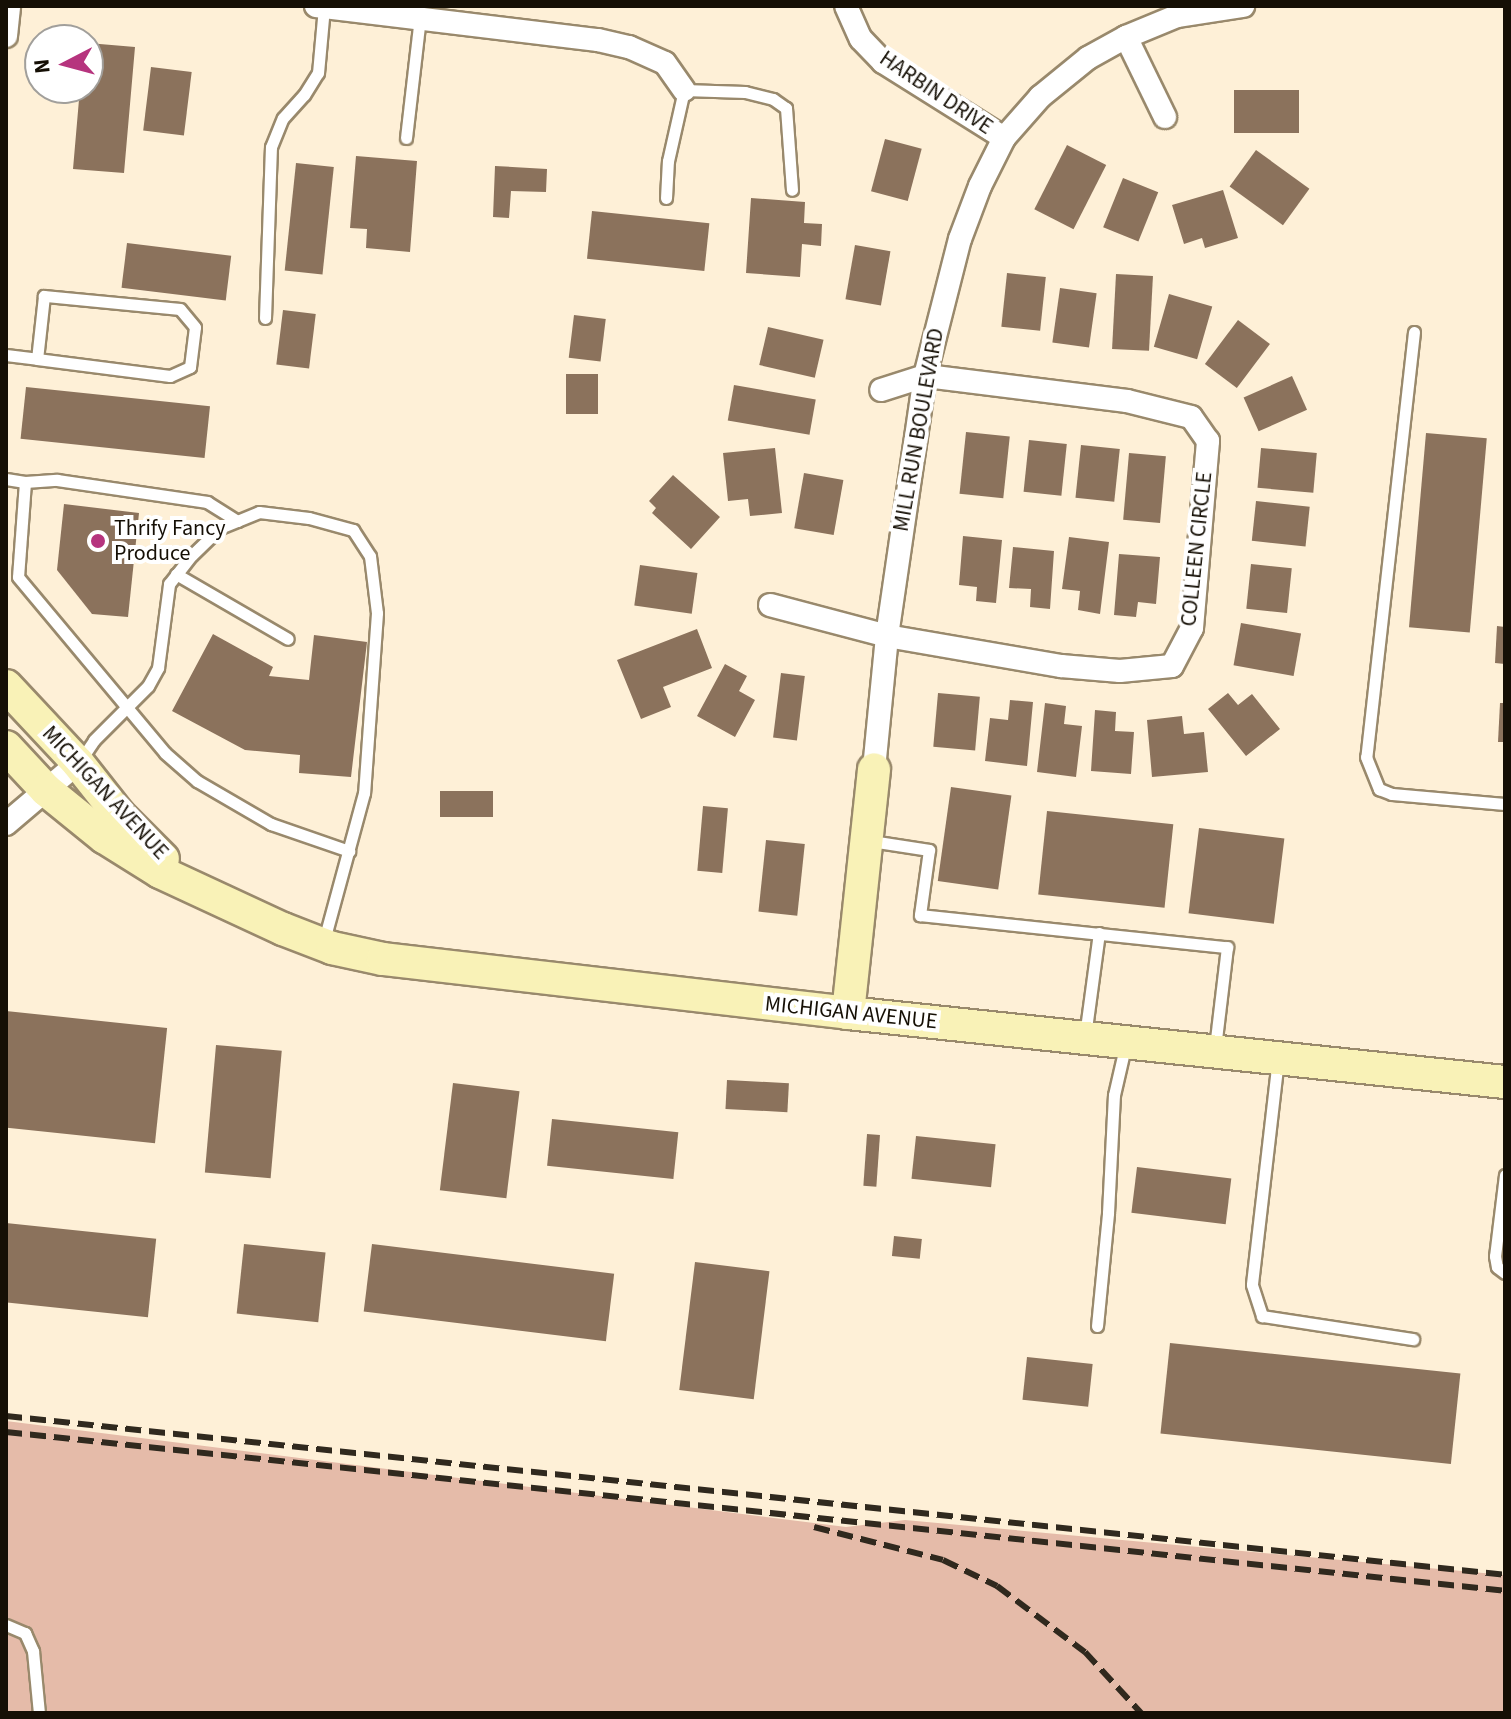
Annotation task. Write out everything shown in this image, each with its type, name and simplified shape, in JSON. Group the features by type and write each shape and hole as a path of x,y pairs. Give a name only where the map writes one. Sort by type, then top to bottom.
{"main road":[{"name":"MICHIGAN AVENUE","path":"6,686 78,763 119,815 160,856 209,896"},
{"name":"MICHIGAN AVENUE","path":"6,747 46,790 104,837 160,872 322,944 383,959 848,1013 1505,1082"},
{"name":"MILL RUN BOULEVARD","path":"848,1013 874,769"}],"street":[{"path":"6,36 9,6"},
{"path":"316,6 413,13 629,47 665,63 684,90"},
{"name":"HARBIN DRIVE","path":"846,6 861,39 883,62 1004,138"},
{"name":"MILL RUN BOULEVARD","path":"874,769 887,636 925,376 960,239 980,186 1004,138 1040,97 1088,58 1176,11 1243,6"},
{"path":"1126,37 1165,117"},
{"path":"881,390 925,376"},
{"name":"COLLEEN CIRCLE","path":"887,636 1061,666 1120,671 1172,666 1192,628 1208,441 1191,417 1127,401 925,376"},
{"path":"770,605 887,636"},
{"path":"6,824 78,763"}],"lane":[{"path":"265,318 271,147 283,118 304,95 318,73 324,7"},
{"path":"406,138 413,13"},
{"path":"666,198 668,161 684,90 745,92 773,99 786,108 792,190"},
{"path":"6,355 37,359 170,376 190,367 195,327 180,309 44,296 37,359"},
{"path":"1414,332 1366,757 1379,789 1392,794 1505,804"},
{"path":"6,479 25,482 57,480 207,502 237,521"},
{"path":"25,482 18,577 125,710 165,753 197,781 229,802 271,824 349,851"},
{"path":"78,763 94,740 148,686 158,668 169,584 220,528 259,512 309,518 353,530 370,556 377,613 373,673 364,793 322,944"},
{"path":"176,574 288,639"},
{"path":"866,840 929,850 920,915 1227,947 1215,1052"},
{"path":"1085,1038 1099,933"},
{"path":"1097,1326 1108,1213 1114,1095 1126,1042"},
{"path":"1278,1058 1252,1285 1262,1316 1413,1339"},
{"path":"1505,1178 1495,1256 1497,1267 1505,1273"},
{"path":"6,1625 25,1633 33,1651 39,1713"}],"shaded area":[{"path":"6,1421 846,1527 905,1520 1505,1575 1505,1713 6,1713"}],"building":[{"path":"104,44 135,47 124,173 73,169 79,104 104,104"},
{"path":"151,67 192,72 184,136 143,131"},
{"path":"1234,90 1299,90 1299,133 1234,133"},
{"path":"885,139 922,149 908,201 871,191"},
{"path":"1067,145 1106,165 1074,229 1034,209"},
{"path":"1256,150 1309,189 1283,225 1230,186"},
{"path":"356,156 417,161 410,252 366,248 367,229 350,228"},
{"path":"296,163 334,167 323,274 285,270"},
{"path":"495,166 547,169 546,192 511,191 509,218 493,217"},
{"path":"1123,178 1158,192 1138,241 1103,227"},
{"path":"1223,190 1238,238 1205,248 1202,238 1184,244 1172,205"},
{"path":"751,198 805,202 804,223 822,224 821,246 802,244 800,277 746,273"},
{"path":"592,211 709,223 704,271 587,259"},
{"path":"127,243 231,256 226,300 122,288"},
{"path":"855,245 890,251 881,305 845,299"},
{"path":"1007,273 1046,277 1040,331 1001,327"},
{"path":"1116,274 1153,276 1149,351 1112,349"},
{"path":"1060,288 1097,293 1089,348 1052,342"},
{"path":"1169,294 1212,306 1197,359 1154,347"},
{"path":"283,310 316,314 309,369 276,365"},
{"path":"574,315 606,319 601,362 569,358"},
{"path":"1238,320 1270,344 1237,388 1205,364"},
{"path":"768,327 824,340 815,378 759,365"},
{"path":"566,374 598,374 598,414 566,414"},
{"path":"1292,376 1307,410 1259,431 1244,398"},
{"path":"734,385 816,399 809,435 728,420"},
{"path":"26,387 210,406 205,458 21,439"},
{"path":"966,432 1010,437 1003,498 960,494"},
{"path":"1426,433 1487,438 1470,633 1409,627"},
{"path":"1029,440 1067,444 1061,496 1024,492"},
{"path":"1081,445 1120,449 1114,502 1075,498"},
{"path":"775,448 782,513 750,516 748,499 728,501 723,453"},
{"path":"1261,448 1317,453 1313,493 1258,488"},
{"path":"1129,453 1166,456 1160,523 1123,520"},
{"path":"804,473 843,480 834,535 794,528"},
{"path":"673,475 720,517 691,549 652,513 656,508 649,501"},
{"path":"1256,501 1310,507 1306,546 1252,541"},
{"name":"Thrify Fancy Produce","path":"64,504 139,513 128,617 92,614 57,570"},
{"path":"963,536 1002,540 996,603 976,601 977,587 959,585"},
{"path":"1069,537 1109,542 1100,614 1078,610 1080,591 1062,589"},
{"path":"1013,547 1054,551 1050,609 1030,607 1031,589 1009,588"},
{"path":"1119,554 1160,557 1156,604 1138,602 1136,617 1114,615"},
{"path":"1251,564 1292,568 1287,613 1246,609"},
{"path":"640,565 697,573 692,614 634,606"},
{"path":"1241,623 1301,634 1294,676 1234,665"},
{"path":"1497,626 1505,627 1505,664 1495,663"},
{"path":"697,629 712,668 663,687 671,707 641,719 617,660"},
{"path":"213,634 273,667 269,676 309,680 314,635 367,642 351,777 299,773 300,755 245,750 172,711"},
{"path":"725,664 747,676 739,691 755,700 735,737 697,716"},
{"path":"781,673 805,676 797,740 773,738"},
{"path":"938,693 980,697 975,750 933,747"},
{"path":"1228,693 1238,705 1252,694 1280,729 1246,756 1208,709"},
{"path":"1010,700 1033,702 1027,766 985,761 990,718 1008,720"},
{"path":"1045,703 1066,706 1064,724 1082,726 1076,777 1037,772"},
{"path":"1500,703 1505,703 1505,742 1498,742"},
{"path":"1095,710 1116,712 1115,731 1134,732 1131,774 1091,771"},
{"path":"1182,716 1184,734 1204,732 1208,772 1152,777 1147,720"},
{"path":"951,787 1011,795 998,890 938,881"},
{"path":"440,791 493,791 493,817 440,817"},
{"path":"703,806 728,808 722,873 697,871"},
{"path":"1047,811 1173,824 1165,908 1038,895"},
{"path":"1199,828 1284,838 1274,924 1189,913"},
{"path":"766,840 805,844 797,916 758,912"},
{"path":"6,1011 167,1028 155,1143 6,1128"},
{"path":"216,1045 282,1051 271,1178 205,1173"},
{"path":"727,1080 789,1083 787,1112 725,1109"},
{"path":"453,1083 520,1091 506,1198 440,1190"},
{"path":"552,1119 678,1132 673,1179 547,1166"},
{"path":"867,1134 880,1135 876,1187 863,1186"},
{"path":"916,1136 996,1144 991,1187 912,1179"},
{"path":"1137,1167 1231,1179 1226,1224 1131,1213"},
{"path":"6,1223 156,1239 148,1317 6,1302"},
{"path":"894,1236 922,1239 920,1259 892,1256"},
{"path":"244,1244 326,1253 318,1322 237,1314"},
{"path":"372,1244 614,1274 606,1341 364,1311"},
{"path":"695,1262 769,1271 754,1399 679,1390"},
{"path":"1170,1343 1460,1374 1451,1464 1160,1434"},
{"path":"1027,1357 1093,1364 1088,1407 1023,1400"}],"railway":[{"path":"6,1416 1505,1575"},
{"path":"6,1432 1505,1591"},
{"path":"814,1527 943,1560 997,1586 1085,1652 1141,1713"}],"place":[{"name":"Thrify Fancy Produce","path":"98,541"}]}
